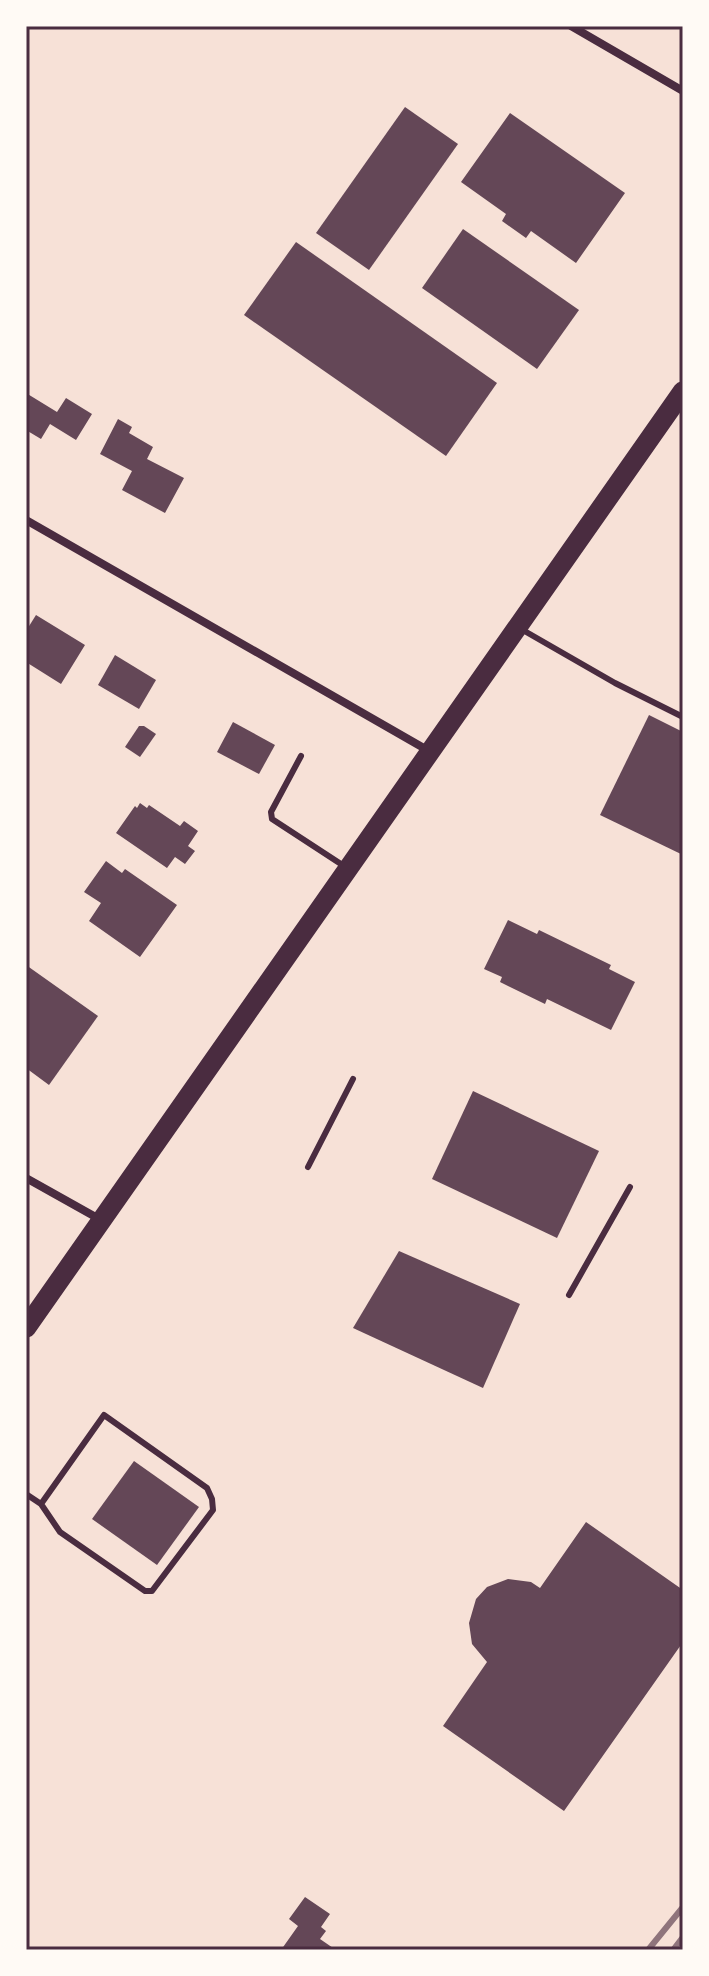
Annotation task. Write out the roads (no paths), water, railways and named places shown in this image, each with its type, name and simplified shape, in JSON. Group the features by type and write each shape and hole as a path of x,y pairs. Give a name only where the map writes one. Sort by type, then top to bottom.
{"main road":[{"path":"26,1328 683,391"}],"street":[{"path":"571,26 683,91"},
{"path":"26,520 430,751"},
{"path":"26,1178 102,1221"}],"lane":[{"path":"518,627 615,683 683,717"},
{"path":"301,756 271,812 272,819 348,869"},
{"path":"308,1167 353,1079"},
{"path":"569,1295 630,1187"},
{"path":"26,1494 41,1504 60,1532 145,1591 152,1591 213,1510 207,1488 104,1415 41,1504"}],"railway":[{"path":"648,1950 683,1907"},
{"path":"673,1950 683,1937"}]}
